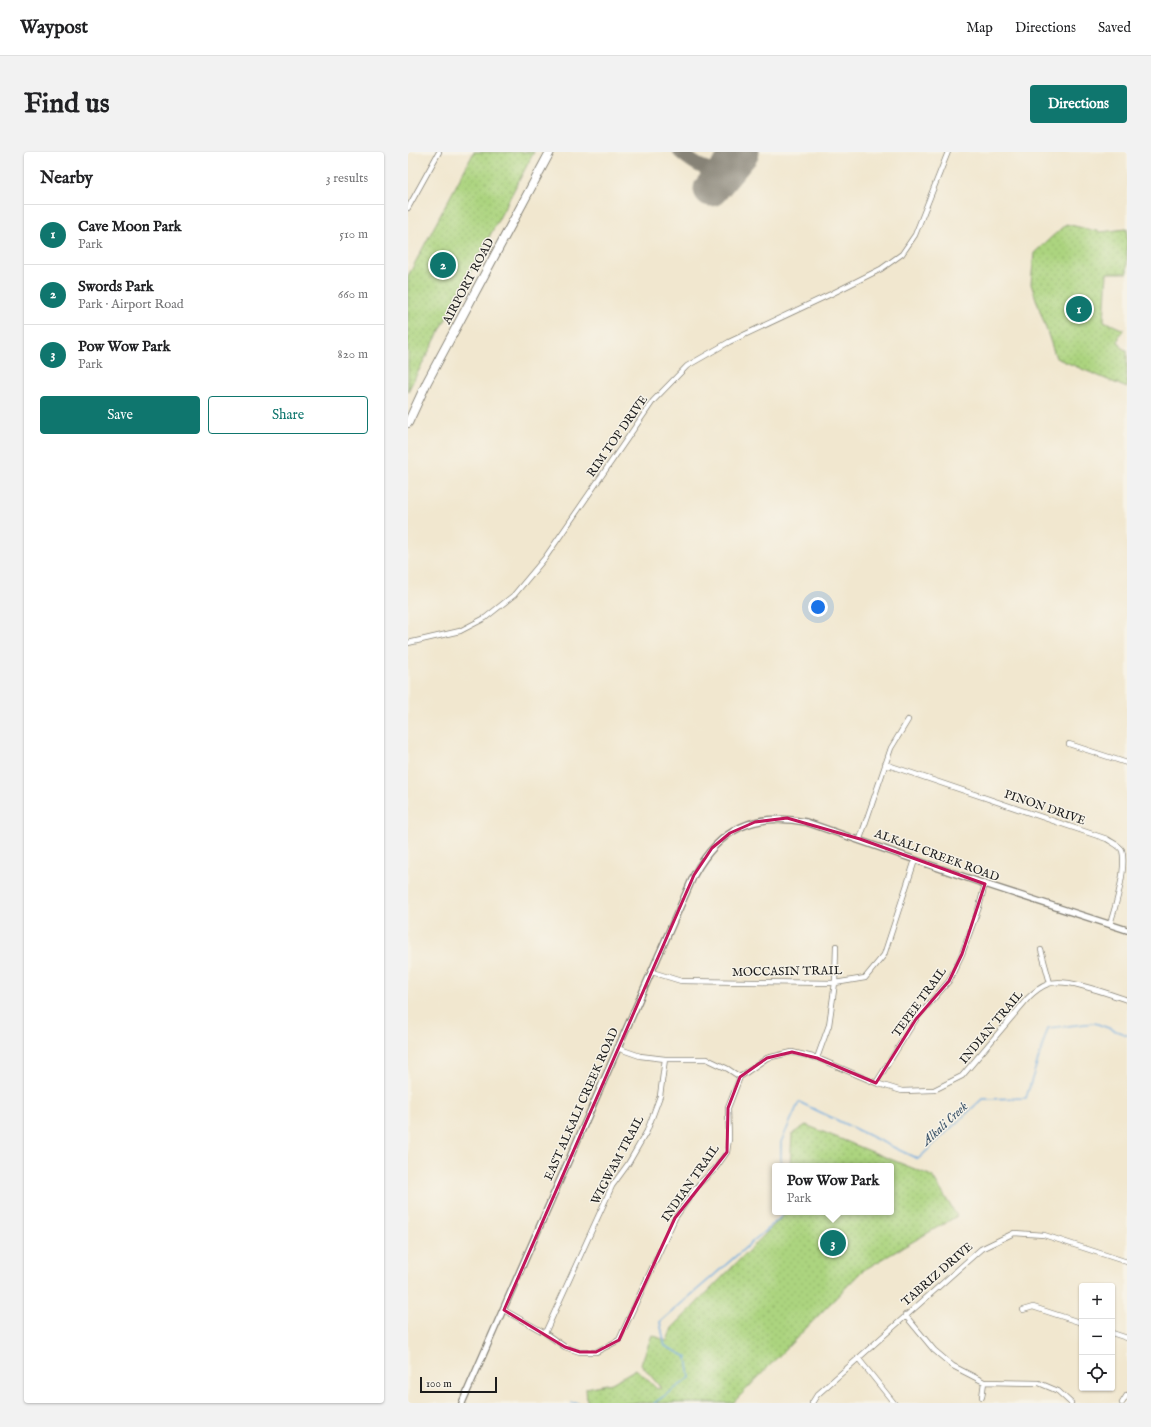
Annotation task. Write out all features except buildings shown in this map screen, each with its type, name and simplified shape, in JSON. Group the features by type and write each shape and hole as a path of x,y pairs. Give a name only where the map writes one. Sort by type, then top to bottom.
{"highway":[{"name":"AIRPORT ROAD","path":"408,423 427,382 550,152"}],"street":[{"path":"408,208 439,152"},
{"name":"RIM TOP DRIVE","path":"408,643 460,631 485,618 514,595 546,558 652,401 687,366 729,342 831,294 881,268 902,254 916,235 948,152"},
{"path":"860,839 891,748 908,720"},
{"path":"1069,744 1127,763"},
{"name":"PINON DRIVE","path":"886,764 1107,839 1122,850 1126,861 1125,879 1110,924"},
{"name":"ALKALI CREEK ROAD","path":"739,828 770,818 787,818 806,822 860,839 985,884 1127,930"},
{"name":"EAST ALKALI CREEK ROAD","path":"462,1403 694,875 704,858 722,839 739,828"},
{"name":"MOCCASIN TRAIL","path":"652,972 681,981 835,983 865,978 884,955 915,860"},
{"name":"TEPEE TRAIL","path":"876,1083 916,1019 949,981 962,954 979,907 985,884"},
{"path":"817,1058 829,1025 835,983 836,946"},
{"path":"1041,950 1050,983 1069,983 1089,987 1127,1000"},
{"name":"INDIAN TRAIL","path":"504,1310 545,1333 565,1347 580,1352 596,1352 619,1340 675,1218 699,1184 715,1169 727,1152 729,1139 728,1108 740,1077 767,1058 792,1052 817,1058 876,1083 902,1091 934,1090 962,1076 1028,998 1037,989 1050,983"},
{"path":"617,1048 640,1056 665,1059 707,1059 740,1077"},
{"name":"WIGWAM TRAIL","path":"545,1333 612,1186 628,1164 647,1131 660,1096 665,1059"},
{"name":"TABRIZ DRIVE","path":"812,1403 816,1394 981,1248 1014,1234 1044,1235 1127,1262"},
{"path":"1022,1310 1033,1307 1079,1322"},
{"path":"905,1315 934,1350 953,1366 984,1382 1039,1383 1058,1391 1071,1403"},
{"path":"1115,1334 1127,1338"},
{"path":"858,1358 894,1403"},
{"path":"982,1397 984,1382"},
{"path":"1122,1403 1127,1395"}],"highlighted area":[{"path":"787,818 860,839 985,884 962,954 949,981 916,1019 876,1083 817,1058 792,1052 767,1058 740,1077 728,1108 727,1152 675,1218 619,1340 596,1352 580,1352 565,1347 504,1310 694,875 712,848 730,833 755,822"}],"green space":[{"path":"474,152 534,152 408,391 408,276"},
{"path":"1066,224 1100,232 1127,229 1127,273 1107,273 1104,321 1124,330 1120,334 1118,341 1123,349 1127,350 1127,388 1056,358 1031,284 1034,253"},
{"path":"806,1125 932,1176 957,1216 862,1271 733,1403 592,1403 587,1401 586,1388 612,1383 636,1369 657,1389 661,1388 641,1364 652,1335 667,1341 672,1328 784,1215 894,1215 894,1163 790,1163 792,1134"}],"waterway":[{"name":"Alkali Creek","path":"781,1163 781,1142 799,1102 918,1159 982,1099 1026,1098 1048,1028 1095,1023 1127,1035"},
{"name":"Alkali Creek","path":"654,1403 690,1378 687,1357 665,1346 660,1322 782,1215"},
{"name":"Alkali Creek","path":"572,1403 578,1403"}],"taxiway":[{"path":"680,152 697,165 710,170 724,169 731,166"}],"runway":[{"path":"711,189 742,152"}],"place":[{"name":"Swords Park","path":"443,265"},
{"name":"Cave Moon Park","path":"1079,309"},
{"name":"Pow Wow Park","path":"833,1243"}]}
